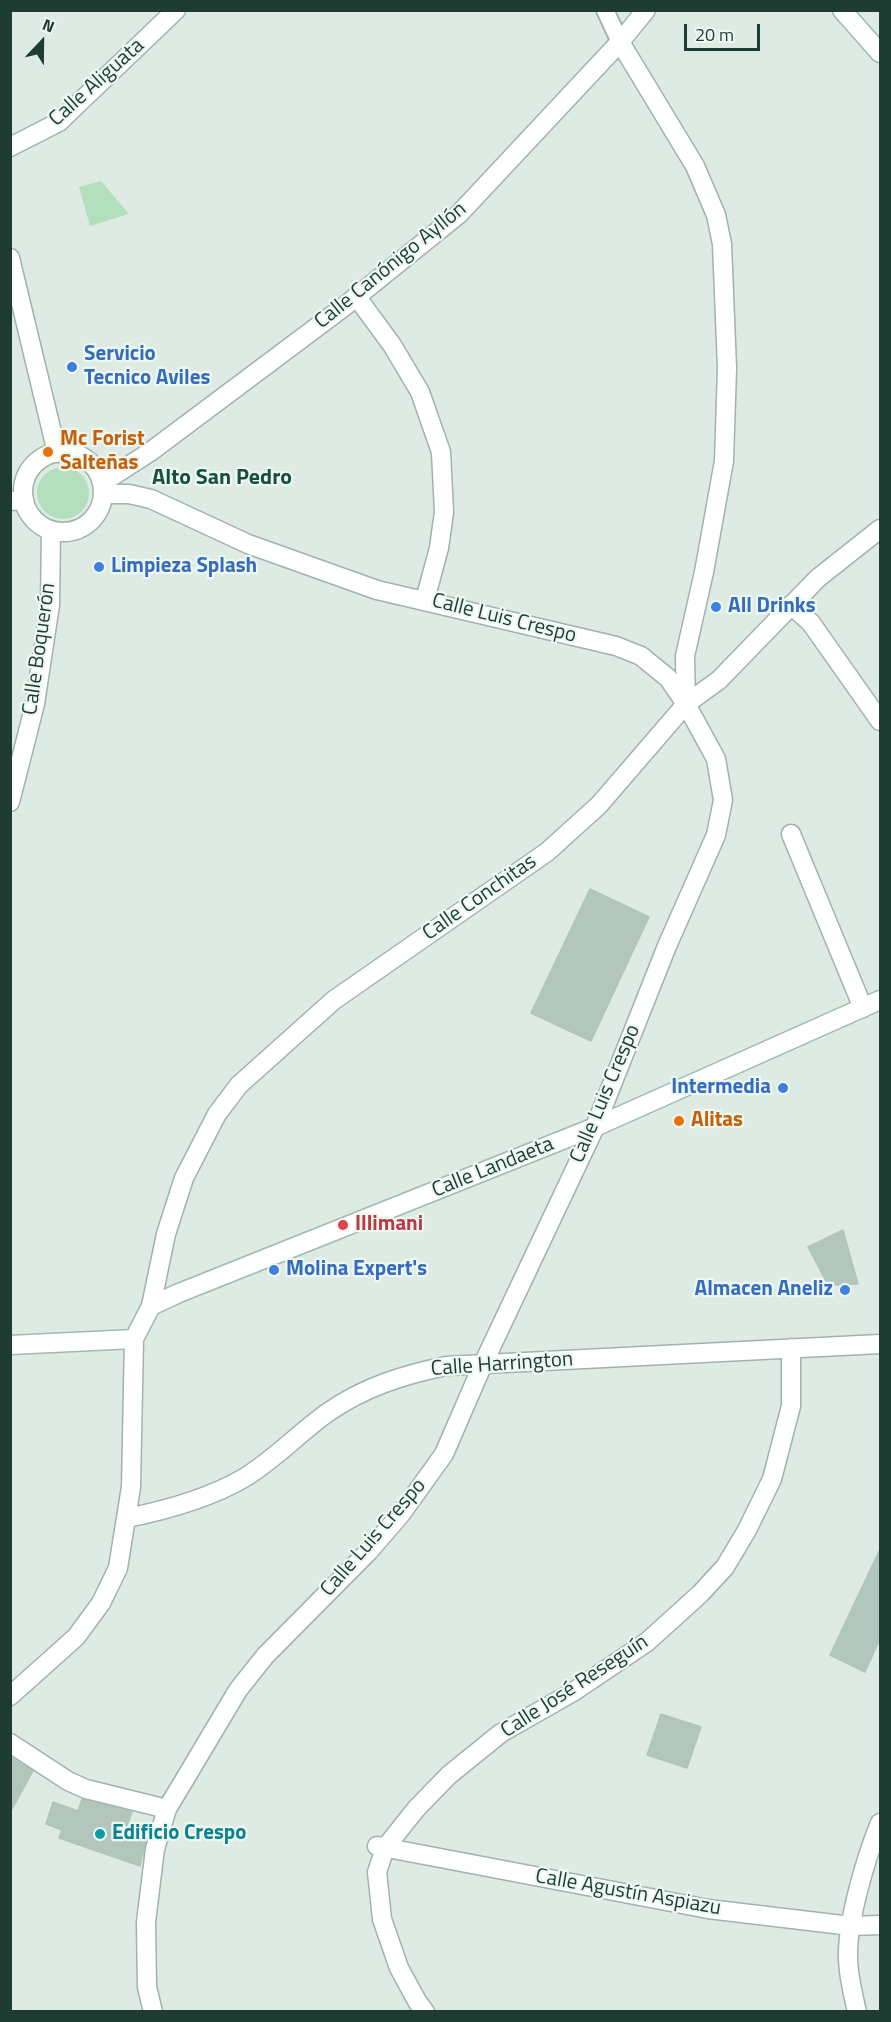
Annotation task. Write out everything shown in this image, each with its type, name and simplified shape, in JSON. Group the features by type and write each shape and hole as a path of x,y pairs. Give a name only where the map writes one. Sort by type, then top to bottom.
{"street":[{"name":"Calle Aliguata","path":"10,147 59,122 176,10"},
{"path":"605,10 620,42 695,166 716,215 724,261 727,368 724,461 704,572 685,656 686,704"},
{"name":"Calle Canónigo Ayllón","path":"102,488 356,296 459,214 620,42 646,10"},
{"path":"842,10 880,52"},
{"path":"10,258 57,453"},
{"path":"356,296 392,345 420,392 441,452 444,512 439,548 425,600"},
{"path":"57,453 68,453 86,460 99,474 102,488 101,504 90,522 72,531 51,530 33,519 17,501 30,470 47,456 57,453"},
{"name":"Calle Luis Crespo","path":"102,488 151,499 248,544 377,590 616,646 641,656 668,678 686,704 716,759 723,800 716,835 667,946 595,1127 483,1364 444,1454 401,1514 375,1544 265,1656 238,1690 167,1809 155,1849 146,1922 147,1987 153,2012"},
{"name":"Calle Conchitas","path":"151,1306 165,1234 184,1178 217,1114 239,1085 334,1000 547,852 599,805 686,704 719,680 818,578 880,529"},
{"name":"Calle Boquerón","path":"10,802 35,704 50,605 51,530"},
{"path":"791,605 811,623 880,721"},
{"path":"791,834 863,1008"},
{"name":"Calle Landaeta","path":"151,1306 595,1127 880,1000"},
{"path":"10,1696 76,1637 101,1604 118,1568 131,1487 134,1339 151,1306"},
{"path":"10,1345 134,1339"},
{"name":"Calle Harrington","path":"127,1518 160,1511 201,1498 244,1478 327,1413 362,1391 408,1374 446,1366 880,1344"},
{"name":"Calle José Reseguín","path":"425,2012 399,1968 382,1919 377,1872 381,1847 449,1775 501,1733 573,1692 647,1642 700,1594 725,1567 747,1530 772,1479 791,1406 791,1348"},
{"path":"10,1743 68,1781 86,1789 167,1809"},
{"path":"857,2012 848,1957 851,1926 870,1846 880,1823"},
{"name":"Calle Agustín Aspiazu","path":"381,1847 708,1909 851,1926 880,1925"}],"green space":[{"path":"101,181 129,214 90,226 79,187"},
{"path":"58,467 68,467 82,474 89,493 82,512 68,519 58,519 48,515 41,508 37,498 37,488 41,478 48,471"}],"building":[{"path":"590,889 649,917 591,1041 531,1013"},
{"path":"843,1230 858,1284 828,1285 808,1247"},
{"path":"880,1549 880,1639 865,1672 830,1655"},
{"path":"661,1714 701,1727 687,1768 647,1755"},
{"path":"10,1757 33,1771 10,1813"},
{"name":"Edificio Crespo","path":"82,1799 132,1812 126,1829 147,1836 140,1866 59,1838 62,1830 46,1824 53,1802 78,1811"}],"place":[{"name":"Servicio Tecnico Aviles","path":"72,367"},
{"name":"Mc Forist Salteñas","path":"48,452"},
{"name":"Limpieza Splash","path":"99,567"},
{"name":"All Drinks","path":"716,607"},
{"name":"Intermedia","path":"783,1088"},
{"name":"Alitas","path":"679,1121"},
{"name":"Illimani","path":"343,1225"},
{"name":"Molina Expert's","path":"274,1270"},
{"name":"Almacen Aneliz","path":"845,1290"},
{"name":"Edificio Crespo","path":"100,1834"}],"district":[{"name":"Alto San Pedro","path":"222,479"}]}
